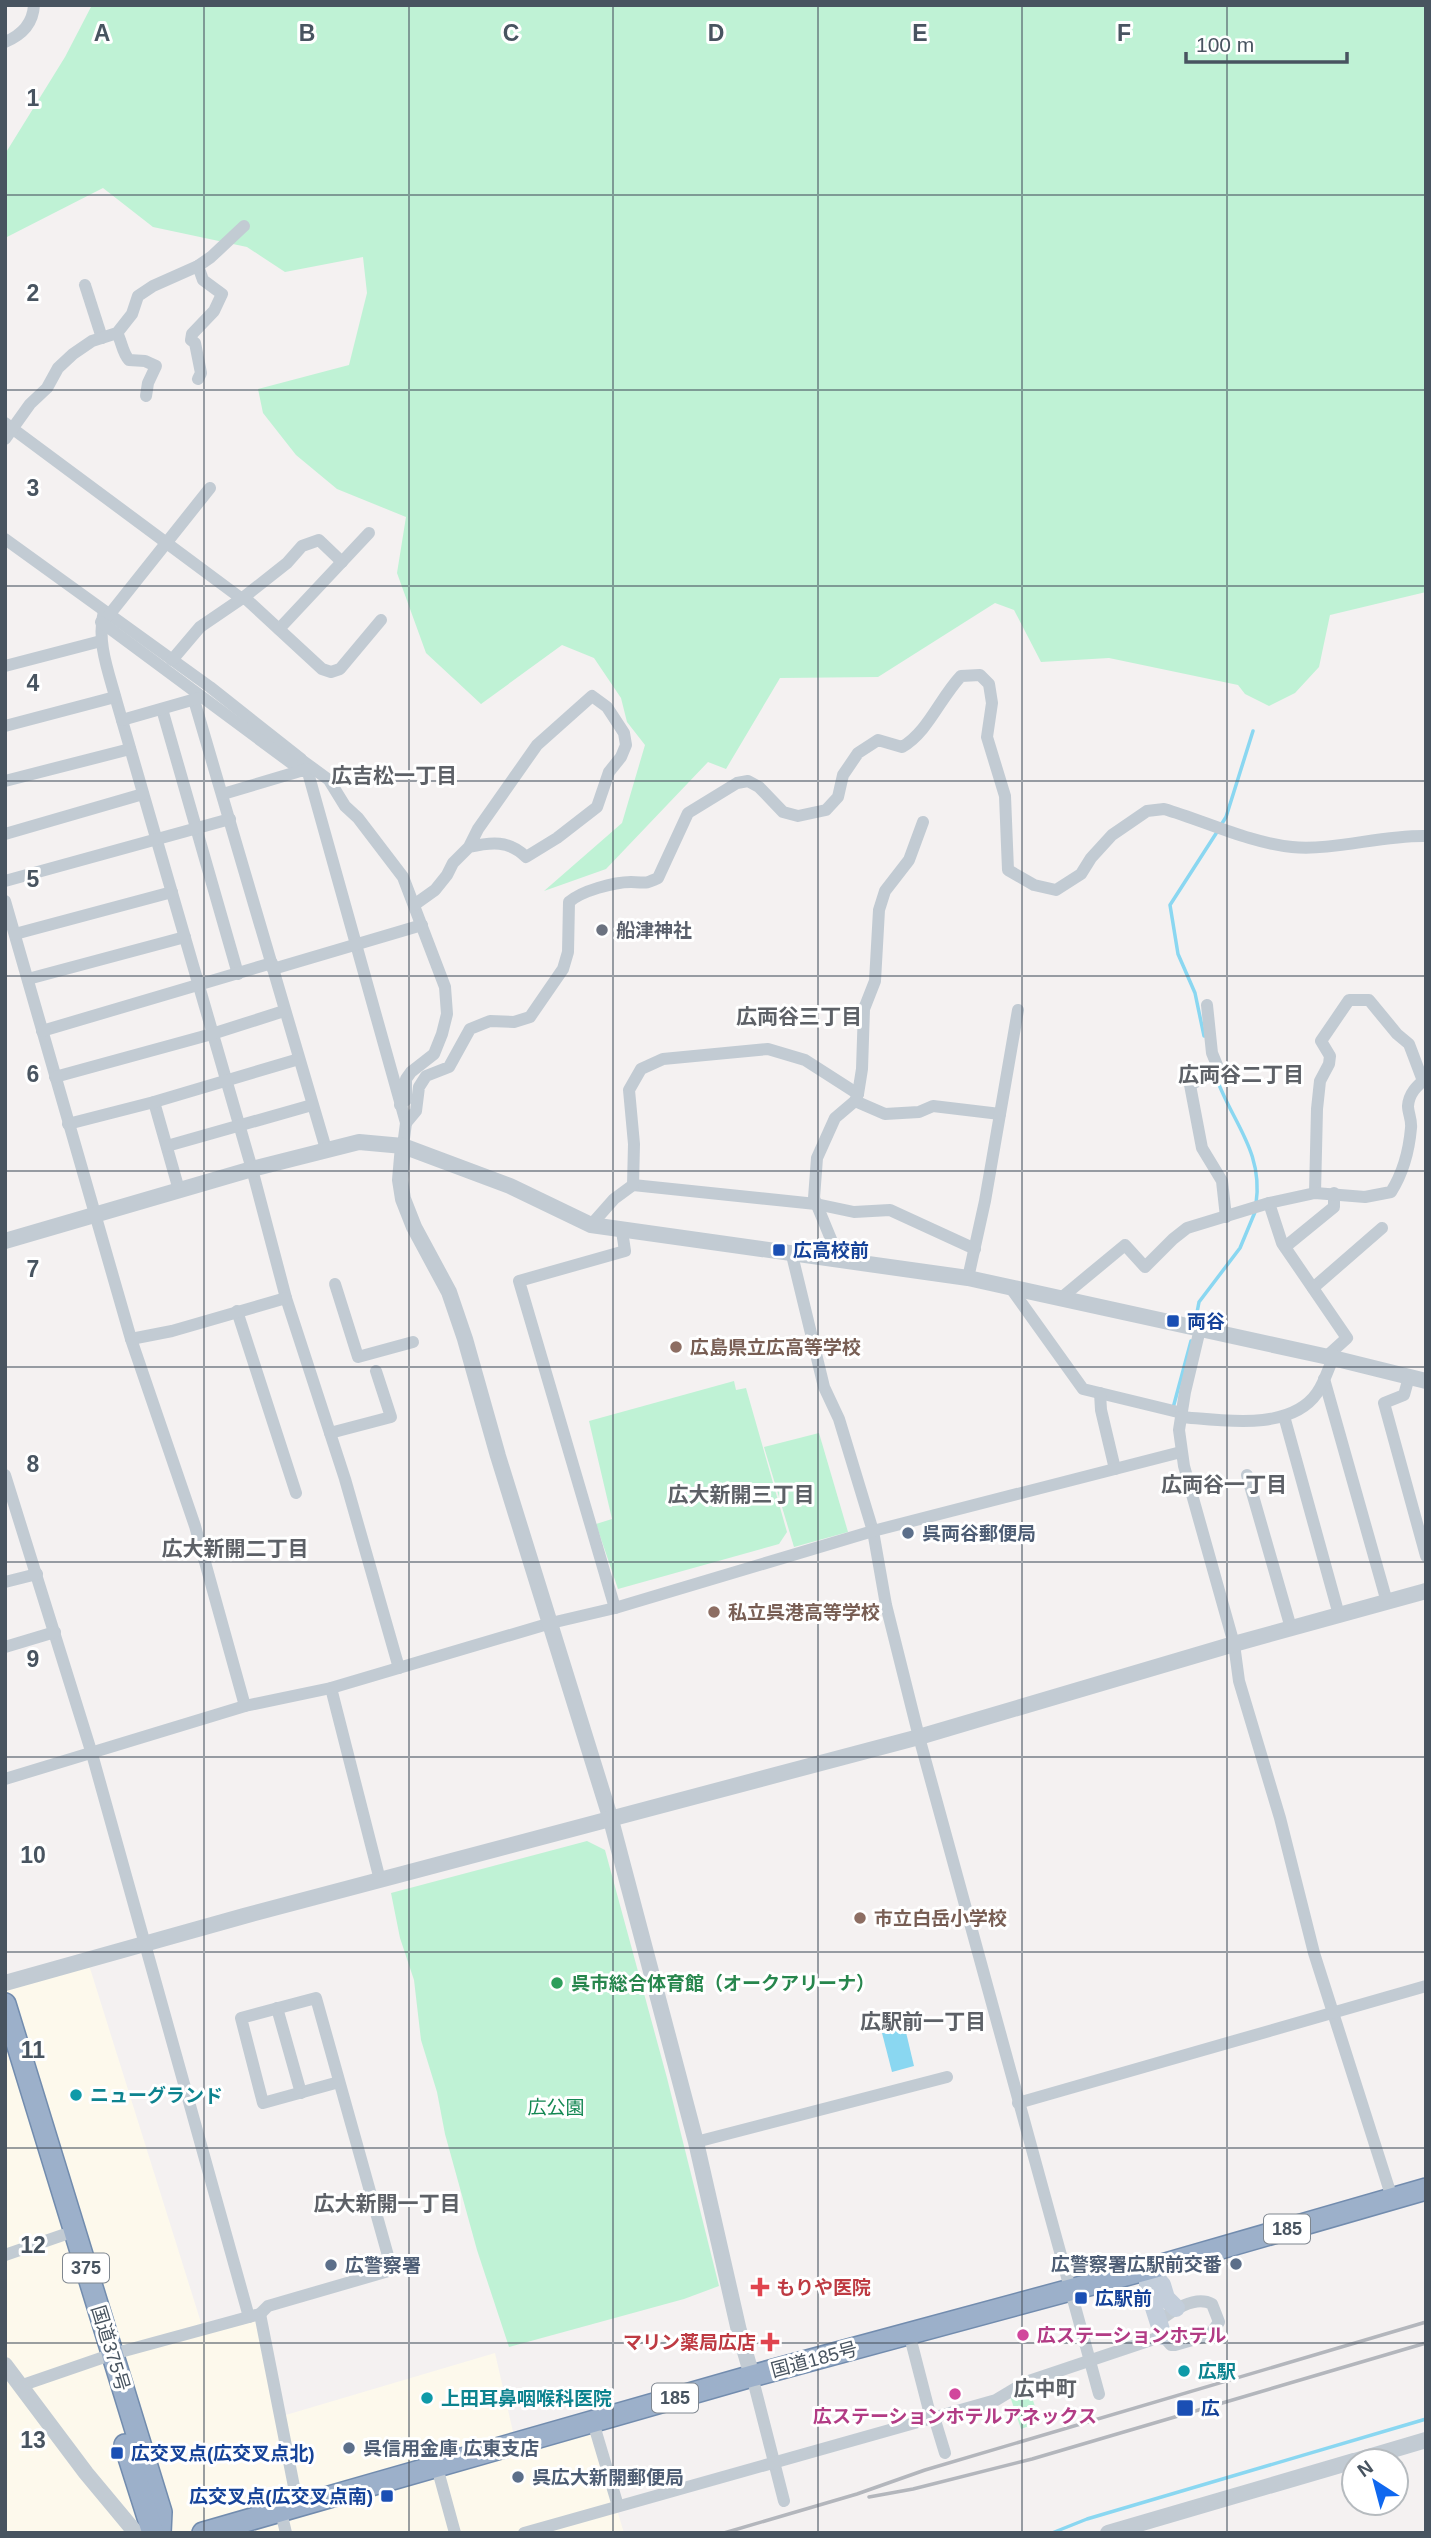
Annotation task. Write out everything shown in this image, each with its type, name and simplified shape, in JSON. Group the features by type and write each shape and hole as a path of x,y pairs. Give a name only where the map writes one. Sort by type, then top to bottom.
{"highway":[{"name":"国道375号","path":"5,2004 106,2356 153,2533"},
{"name":"国道375号","path":"5,2047 63,2235 161,2512 160,2533"},
{"name":"国道185号","path":"217,2531 752,2376 1148,2269 1426,2189"}],"main road":[{"path":"1148,2269 1176,2308"},
{"path":"1148,2269 1148,2289 1160,2329"}],"street":[{"path":"5,42 18,37 33,18 34,5"},
{"path":"244,226 198,266 153,286 138,296 132,314 117,333 92,341 58,368 47,388 8,430 167,541 243,598 322,668 331,672 341,669 381,620"},
{"path":"198,266 203,280 222,294 214,311 192,334 191,340 195,343 201,373 198,379"},
{"path":"85,285 102,338"},
{"path":"117,333 124,354 129,360 145,361 156,366 148,383 146,396"},
{"path":"210,488 104,616 101,641 155,839 252,1169 286,1298 330,1433 399,1668"},
{"path":"279,629 369,533"},
{"path":"5,539 202,695 303,767 329,780 345,806 358,818 403,877 445,987 447,1014 434,1054 411,1072 407,1079 406,1100 400,1105"},
{"path":"172,660 200,627 243,598 287,563 302,546 319,540 342,562"},
{"path":"104,616 172,660 202,695 223,794 326,1149"},
{"path":"5,667 101,641"},
{"path":"405,1123 416,1111 419,1087 426,1076 449,1066 470,1029 490,1021 514,1022 530,1017 563,969 568,952 569,902 579,893 631,882 643,885 657,878 688,813 737,783 748,781 759,786 783,812 798,816 826,810 838,797 843,775 858,752 878,740 902,747 915,739 950,688 961,677 979,675 989,684 992,703 987,737 1004,796 1008,870 1034,885 1056,890 1081,874 1091,858 1112,835 1147,811 1164,809 1265,843 1294,848 1405,835 1426,836"},
{"path":"122,720 202,695"},
{"path":"414,905 435,890 453,863 469,847 478,829 537,745 592,696 607,707 621,726 626,745 621,757 609,772 597,807 526,857 507,845 492,842 469,847"},
{"path":"5,726 116,697"},
{"path":"162,709 238,974"},
{"path":"5,781 130,749"},
{"path":"223,794 303,767"},
{"path":"303,767 405,1123 400,1181 403,1199 414,1227 449,1292 466,1339 499,1456 611,1820 696,2141 739,2331 785,2501"},
{"path":"5,834 143,794"},
{"path":"5,881 230,819"},
{"path":"840,1261 814,1198 817,1158 835,1118 857,1097 862,1069 864,1009 875,981 878,910 886,891 909,860 923,822"},
{"path":"15,934 172,892"},
{"path":"5,901 131,1339 195,1526 245,1706"},
{"path":"42,1031 238,974 422,925"},
{"path":"28,979 185,937"},
{"path":"1061,1298 1125,1245 1145,1267 1187,1228 1269,1203 1315,1193 1365,1197 1391,1192 1402,1174 1412,1125 1408,1106 1413,1090 1424,1079 1409,1044 1397,1034 1369,1000 1349,1000 1321,1041 1330,1056 1320,1081 1315,1193"},
{"path":"1207,1005 1212,1053 1219,1070 1190,1085 1202,1147 1222,1181 1226,1217"},
{"path":"968,1278 1018,1010"},
{"path":"55,1077 212,1034 284,1011"},
{"path":"633,1185 634,1144 629,1090 641,1069 663,1059 768,1049 805,1060 885,1114 919,1112 933,1107 1000,1114"},
{"path":"68,1124 154,1102 299,1059"},
{"path":"154,1102 179,1190"},
{"path":"167,1146 312,1105"},
{"path":"5,1241 326,1149 359,1142 403,1146 510,1186 591,1225 968,1278 1329,1357 1426,1381"},
{"path":"591,1225 614,1199 633,1185 816,1204 854,1212 890,1210 975,1249"},
{"path":"1285,1247 1334,1207 1334,1193"},
{"path":"1010,1287 1083,1389 1182,1415 1245,1422 1284,1416 1316,1395 1324,1380 1329,1357 1347,1338 1285,1247 1269,1203"},
{"path":"1314,1287 1382,1228"},
{"path":"615,1608 519,1281 625,1251 622,1231"},
{"path":"792,1255 824,1387 839,1419 873,1531 886,1605 919,1737 1100,2393"},
{"path":"334,1284 358,1357 413,1342"},
{"path":"131,1339 172,1331 286,1298"},
{"path":"237,1311 296,1493"},
{"path":"1200,1329 1179,1430 1181,1452 1314,1954 1392,2199"},
{"path":"330,1433 391,1417 376,1371"},
{"path":"1409,1377 1404,1395 1384,1403 1426,1556"},
{"path":"1324,1380 1387,1602"},
{"path":"1100,1393 1101,1410 1115,1469"},
{"path":"1284,1416 1339,1615"},
{"path":"5,1779 245,1706 331,1688 551,1623 615,1608 873,1531 1181,1452"},
{"path":"5,1475 92,1754 144,1944 255,2315 289,2509 286,2533"},
{"path":"1247,1475 1291,1628"},
{"path":"5,1581 37,1574"},
{"path":"5,1983 919,1737 1234,1644 1426,1591"},
{"path":"5,1647 55,1632"},
{"path":"331,1688 380,1880"},
{"path":"1018,2103 1426,1986"},
{"path":"13,2388 106,2356 255,2315 268,2306 392,2270 316,1998 241,2018 263,2103 339,2082"},
{"path":"277,2008 300,2093"},
{"path":"696,2141 947,2077"},
{"path":"5,2255 63,2235"},
{"path":"524,2533 996,2400 1026,2382 1160,2329 1176,2308 1210,2302 1219,2322 1210,2335 1175,2345 1171,2345 1160,2329"},
{"path":"909,2333 933,2418 946,2453"},
{"path":"5,2365 13,2388 136,2533"},
{"path":"593,2422 618,2506"},
{"path":"1402,2447 1426,2440"},
{"path":"1108,2533 1340,2465"},
{"path":"437,2467 455,2533"}],"shaded area":[{"path":"89,1965 203,2329 258,2316 279,2417 495,2353 516,2445 591,2424 624,2533 5,2533 5,1983"}],"green space":[{"path":"92,5 1426,5 1426,592 1330,615 1319,667 1295,693 1269,706 1245,694 1238,685 1109,658 1041,662 1014,610 995,603 878,677 780,678 726,769 708,762 606,869 544,891 622,823 645,745 627,722 621,698 594,658 562,645 481,704 426,653 397,573 406,517 337,489 296,455 263,413 258,389 349,365 367,293 363,257 285,272 247,247 153,227 103,188 5,238 5,154 65,57"},
{"path":"734,1381 736,1390 746,1388 787,1532 779,1544 618,1589 596,1524 612,1519 589,1421"},
{"path":"819,1433 848,1532 794,1547 764,1447"},
{"name":"広公園","path":"587,1841 605,1850 667,2078 719,2286 684,2299 509,2347 477,2250 445,2134 437,2092 421,2040 414,1980 400,1938 391,1893"},
{"path":"1028,2385 1040,2422 1021,2429 1010,2396"}],"water":[{"path":"905,2028 914,2066 892,2072 882,2033"}],"waterway":[{"path":"1221,825 1226,817 1253,731"},
{"path":"1204,1036 1195,993 1178,954 1170,905 1217,832"},
{"path":"1215,1074 1250,1151 1255,1167 1256,1204"},
{"path":"1195,1323 1199,1302 1240,1248 1255,1212"},
{"path":"1173,1408 1191,1341"},
{"path":"1052,2533 1087,2519 1426,2419"}],"railway":[{"path":"724,2533 857,2494 925,2470 1426,2322"},
{"path":"869,2497 913,2489 1032,2459 1426,2343"}],"place":[{"name":"船津神社","path":"602,930"},
{"name":"広高校前","path":"779,1250"},
{"name":"両谷","path":"1173,1321"},
{"name":"広島県立広高等学校","path":"676,1347"},
{"name":"呉両谷郵便局","path":"908,1533"},
{"name":"私立呉港高等学校","path":"714,1612"},
{"name":"市立白岳小学校","path":"860,1918"},
{"name":"呉市総合体育館（オークアリーナ）","path":"557,1983"},
{"name":"ニューグランド","path":"76,2095"},
{"name":"広警察署広駅前交番","path":"1236,2264"},
{"name":"広警察署","path":"331,2265"},
{"name":"もりや医院","path":"760,2287"},
{"name":"広駅前","path":"1081,2298"},
{"name":"広ステーションホテル","path":"1023,2335"},
{"name":"マリン薬局広店","path":"770,2342"},
{"name":"広駅","path":"1184,2371"},
{"name":"広ステーションホテルアネックス","path":"955,2394"},
{"name":"上田耳鼻咽喉科医院","path":"427,2398"},
{"name":"広","path":"1185,2408"},
{"name":"呉信用金庫 広東支店","path":"349,2448"},
{"name":"広交叉点(広交叉点北)","path":"117,2453"},
{"name":"呉広大新開郵便局","path":"518,2477"},
{"name":"広交叉点(広交叉点南)","path":"387,2496"}],"district":[{"name":"広吉松一丁目","path":"394,776"},
{"name":"広両谷三丁目","path":"799,1017"},
{"name":"広両谷二丁目","path":"1241,1075"},
{"name":"広両谷一丁目","path":"1224,1485"},
{"name":"広大新開三丁目","path":"741,1495"},
{"name":"広大新開二丁目","path":"235,1549"},
{"name":"広駅前一丁目","path":"923,2022"},
{"name":"広大新開一丁目","path":"387,2204"},
{"name":"広中町","path":"1045,2389"}]}
